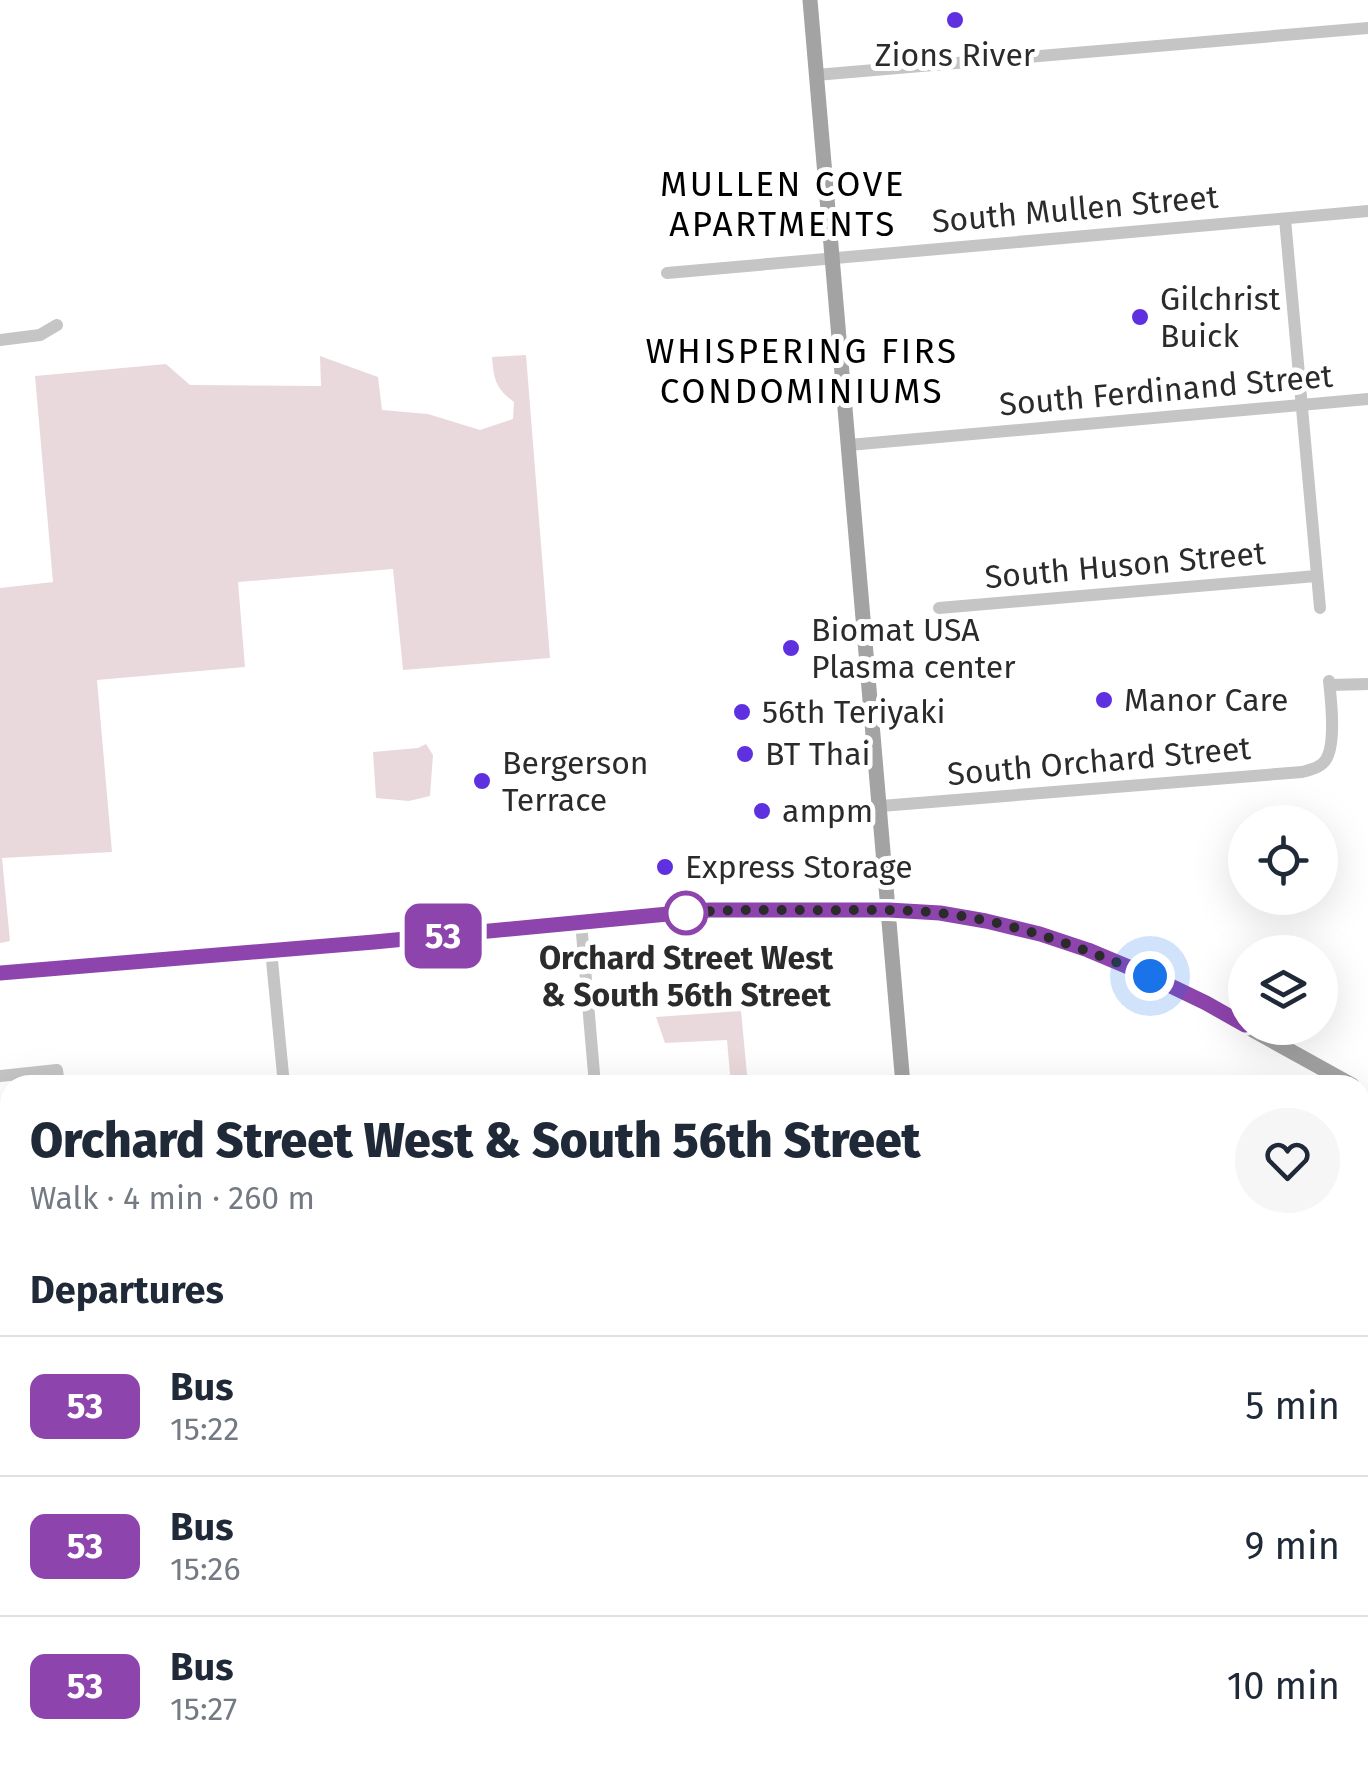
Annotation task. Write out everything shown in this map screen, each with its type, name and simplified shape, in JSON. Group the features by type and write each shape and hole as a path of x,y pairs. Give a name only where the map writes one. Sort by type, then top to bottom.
{"main road":[{"path":"810,0 902,1075"},
{"path":"0,973 729,909 889,910 940,913 1040,934 1150,976 1228,1015"},
{"path":"1281,1045 1334,1075"}],"street":[{"path":"816,75 1368,28"},
{"name":"South Mullen Street","path":"667,273 1368,212"},
{"path":"1285,219 1320,608"},
{"path":"0,340 40,335 57,325"},
{"name":"South Ferdinand Street","path":"848,446 1368,400"},
{"name":"South Huson Street","path":"939,608 1316,576"},
{"name":"South Orchard Street","path":"881,806 1302,772 1321,766 1328,756 1329,683 1368,684"},
{"path":"581,922 594,1075"},
{"path":"272,950 283,1075"},
{"path":"893,1775 909,1775"}],"shaded area":[{"path":"526,355 550,658 403,670 393,569 238,582 245,667 97,680 112,852 2,858 10,941 0,943 0,588 53,582 35,376 166,364 190,385 321,386 320,356 378,377 382,410 428,414 480,430 513,419 514,402 497,382 492,357"},
{"path":"426,744 433,755 430,796 409,801 376,798 373,752"},
{"path":"741,1011 747,1075 730,1075 727,1040 665,1043 656,1017"}],"bus line":[{"name":"53","path":"0,973 710,910 889,910 940,913 1040,934 1150,976 1228,1015"}],"place":[{"name":"Zions River","path":"955,20"},
{"name":"Gilchrist Buick","path":"1140,317"},
{"name":"Biomat USA Plasma center","path":"791,648"},
{"name":"Manor Care","path":"1104,700"},
{"name":"56th Teriyaki","path":"742,712"},
{"name":"BT Thai","path":"745,754"},
{"name":"Bergerson Terrace","path":"482,781"},
{"name":"ampm","path":"762,811"},
{"name":"Express Storage","path":"665,867"},
{"name":"Orchard Street West & South 56th Street","path":"686,913"}],"district":[{"name":"MULLEN COVE APARTMENTS","path":"783,204"},
{"name":"WHISPERING FIRS CONDOMINIUMS","path":"802,371"}],"route":[{"path":"686,913 680,914 729,909 940,913 1040,934 1150,976"}]}
